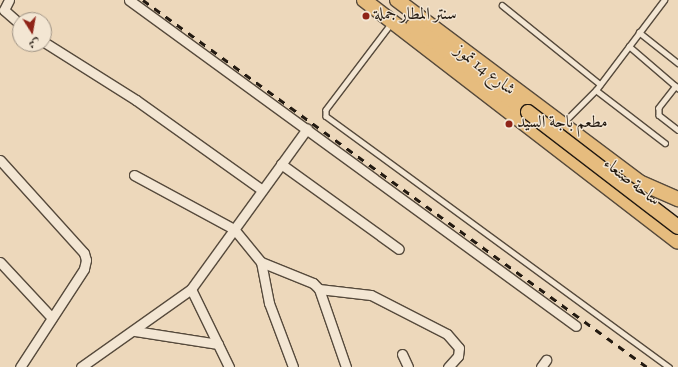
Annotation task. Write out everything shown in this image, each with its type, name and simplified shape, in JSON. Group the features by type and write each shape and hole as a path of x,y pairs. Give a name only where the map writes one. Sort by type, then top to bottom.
{"main road":[{"name":"شارع 14 تموز","path":"364,0 582,168"},
{"path":"376,0 528,112 678,238"},
{"name":"ساحة صنعاء","path":"397,0 638,182 678,200"},
{"path":"582,168 584,158 596,151"},
{"name":"ساحة صنعاء","path":"582,168 678,238"}],"street":[{"path":"9,0 4,10 12,17"},
{"path":"129,0 576,326"},
{"path":"52,47 136,100 262,190"},
{"path":"81,367 135,331 191,289 307,129"},
{"path":"0,160 84,253 84,269 20,367"},
{"path":"281,164 399,249"},
{"path":"134,175 234,229 261,262 269,303 293,367"},
{"path":"0,262 52,318"},
{"path":"261,262 313,283 318,289 346,367"},
{"path":"191,289 229,367"},
{"path":"318,289 372,295 447,334 459,348 458,356 448,367"},
{"path":"135,331 218,344"},
{"path":"402,354 408,367"}],"lane":[{"path":"562,124 596,90 664,0"},
{"path":"502,5 600,84"},
{"path":"393,22 326,110 326,116 669,367"},
{"path":"639,32 678,63"},
{"path":"629,46 677,87 659,108 660,115 678,130"},
{"path":"596,90 665,143"}],"railway":[{"path":"143,0 647,367"}],"place":[{"name":"سنتر المطار جملة","path":"366,16"},
{"name":"مطعم باجة السيد","path":"509,124"}]}
